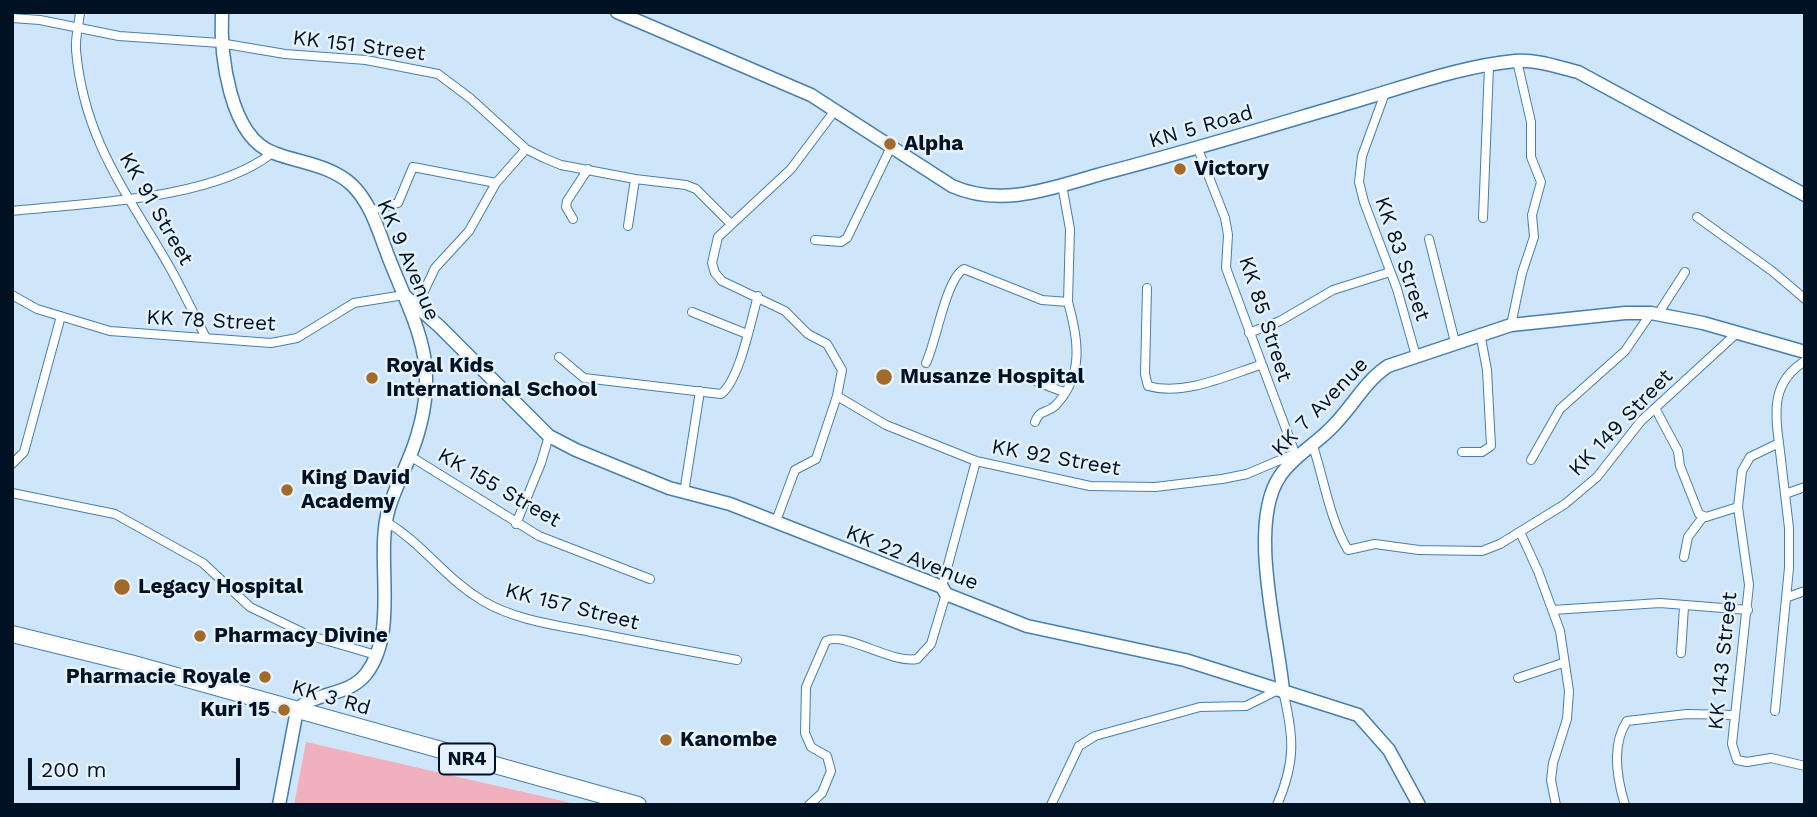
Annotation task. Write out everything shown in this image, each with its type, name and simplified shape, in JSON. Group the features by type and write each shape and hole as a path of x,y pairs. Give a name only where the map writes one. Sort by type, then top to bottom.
{"highway":[{"name":"KK 3 Rd","path":"12,634 131,663 638,805"}],"main road":[{"name":"KK 9 Avenue","path":"222,12 220,43 242,125 256,144 272,153 314,165 344,178 358,192 369,211 404,295 428,368 423,410 410,456 385,521 383,616 376,655 359,681 335,694 306,701 297,710"},
{"name":"KN 5 Road","path":"617,12 745,65 836,109 952,186 971,195 996,198 1062,185 1198,149 1385,93 1517,61 1549,64 1578,72 1805,195"},
{"name":"KK 22 Avenue","path":"404,295 549,436 576,450 684,492 730,504 776,521 820,542 944,590 1027,626 1185,660 1358,715 1389,750 1419,805"},
{"name":"KK 7 Avenue","path":"1281,691 1265,533 1271,493 1280,475 1296,456 1313,446 1350,408 1377,373 1480,333 1511,325 1655,313 1738,332 1805,352"},
{"path":"279,805 297,710"}],"street":[{"name":"KK 91 Street","path":"80,12 76,49 88,112 101,150 126,198 169,266 206,338"},
{"name":"KK 151 Street","path":"12,18 119,36 220,43 285,54 366,60 438,74 470,97 526,149 561,165 635,179 687,185 696,189 730,223"},
{"path":"1511,325 1522,273 1533,243 1532,215 1541,183 1531,157 1531,122 1517,61"},
{"path":"1483,218 1489,66"},
{"name":"KK 83 Street","path":"1385,93 1362,156 1359,182 1391,272 1416,356"},
{"path":"776,521 792,475 816,459 837,396 842,370 840,363 819,339 808,334 785,312 758,296 730,287 715,273 713,252 718,237 730,223 754,206 791,169 836,109"},
{"path":"815,240 841,242 847,238 892,145"},
{"path":"417,306 435,268 469,230 496,183 526,149"},
{"name":"KK 85 Street","path":"1198,149 1225,218 1228,235 1226,268 1296,456"},
{"path":"12,211 126,198 199,185 253,166 272,153"},
{"path":"369,211 397,203 409,173 417,166 496,183"},
{"path":"573,219 566,207 567,201 588,169"},
{"path":"628,226 635,179"},
{"path":"1035,422 1040,412 1055,406 1064,392 1074,373 1078,349 1068,302 1070,229 1062,185"},
{"path":"1697,218 1772,271 1805,299"},
{"path":"1429,239 1455,342"},
{"path":"926,363 939,332 944,307 957,276 964,269 1042,300 1068,302"},
{"path":"1249,333 1280,321 1333,290 1391,272"},
{"path":"1531,460 1560,409 1625,351 1685,272"},
{"path":"1147,288 1145,374 1148,386 1181,387 1206,383 1260,365"},
{"name":"KK 78 Street","path":"12,295 37,309 135,334 284,342 308,332 354,303 404,295"},
{"path":"559,357 584,378 715,394 726,390 758,296"},
{"path":"692,312 747,334"},
{"path":"12,464 24,452 61,316"},
{"name":"KK 149 Street","path":"1313,446 1337,532 1350,551 1375,544 1419,550 1482,551 1565,504 1597,477 1655,408 1738,332"},
{"path":"1462,452 1482,452 1491,446 1487,370 1480,333"},
{"path":"1775,710 1788,597 1789,528 1775,405 1780,383 1805,360"},
{"path":"1037,382 1064,392"},
{"path":"684,492 700,391"},
{"name":"KK 92 Street","path":"837,396 886,425 976,461 1090,486 1135,488 1230,478 1296,456"},
{"path":"1655,408 1678,451 1680,466 1703,517"},
{"path":"516,524 549,436"},
{"name":"KK 143 Street","path":"1779,443 1750,457 1742,471 1738,507 1747,555 1748,610 1733,715 1732,752 1737,760 1746,762 1771,758 1805,766"},
{"name":"KK 155 Street","path":"410,456 516,524 650,579"},
{"name":"KK 92 Street","path":"809,805 822,793 831,771 827,755 811,747 805,733 806,687 826,641 838,639 888,656 917,659 931,643 976,461"},
{"path":"1785,494 1805,487"},
{"path":"12,493 115,514 203,563 250,607 308,635 376,655"},
{"path":"1684,556 1688,537 1703,517 1738,507"},
{"name":"KK 157 Street","path":"385,521 409,535 431,561 458,585 487,604 555,626 737,660"},
{"path":"1520,531 1553,610 1562,641 1570,703 1553,763 1551,780 1556,805"},
{"path":"1788,597 1805,591"},
{"path":"1553,610 1660,603 1748,610"},
{"path":"1681,653 1684,607"},
{"path":"1518,678 1563,663"},
{"path":"1051,805 1079,746 1095,736 1200,706 1246,706 1281,691 1289,717 1292,755 1291,772 1277,805"},
{"path":"1625,805 1618,780 1618,756 1622,730 1627,721 1687,714 1733,715"}],"shaded area":[{"path":"306,742 580,805 294,805"}],"place":[{"name":"Alpha","path":"890,144"},
{"name":"Victory","path":"1180,169"},
{"name":"Musanze Hospital","path":"884,377"},
{"name":"Royal Kids International School","path":"372,378"},
{"name":"King David Academy","path":"287,490"},
{"name":"Legacy Hospital","path":"122,587"},
{"name":"Pharmacy Divine","path":"200,636"},
{"name":"Pharmacie Royale","path":"265,677"},
{"name":"Kuri 15","path":"284,710"},
{"name":"Kanombe","path":"666,740"}]}
